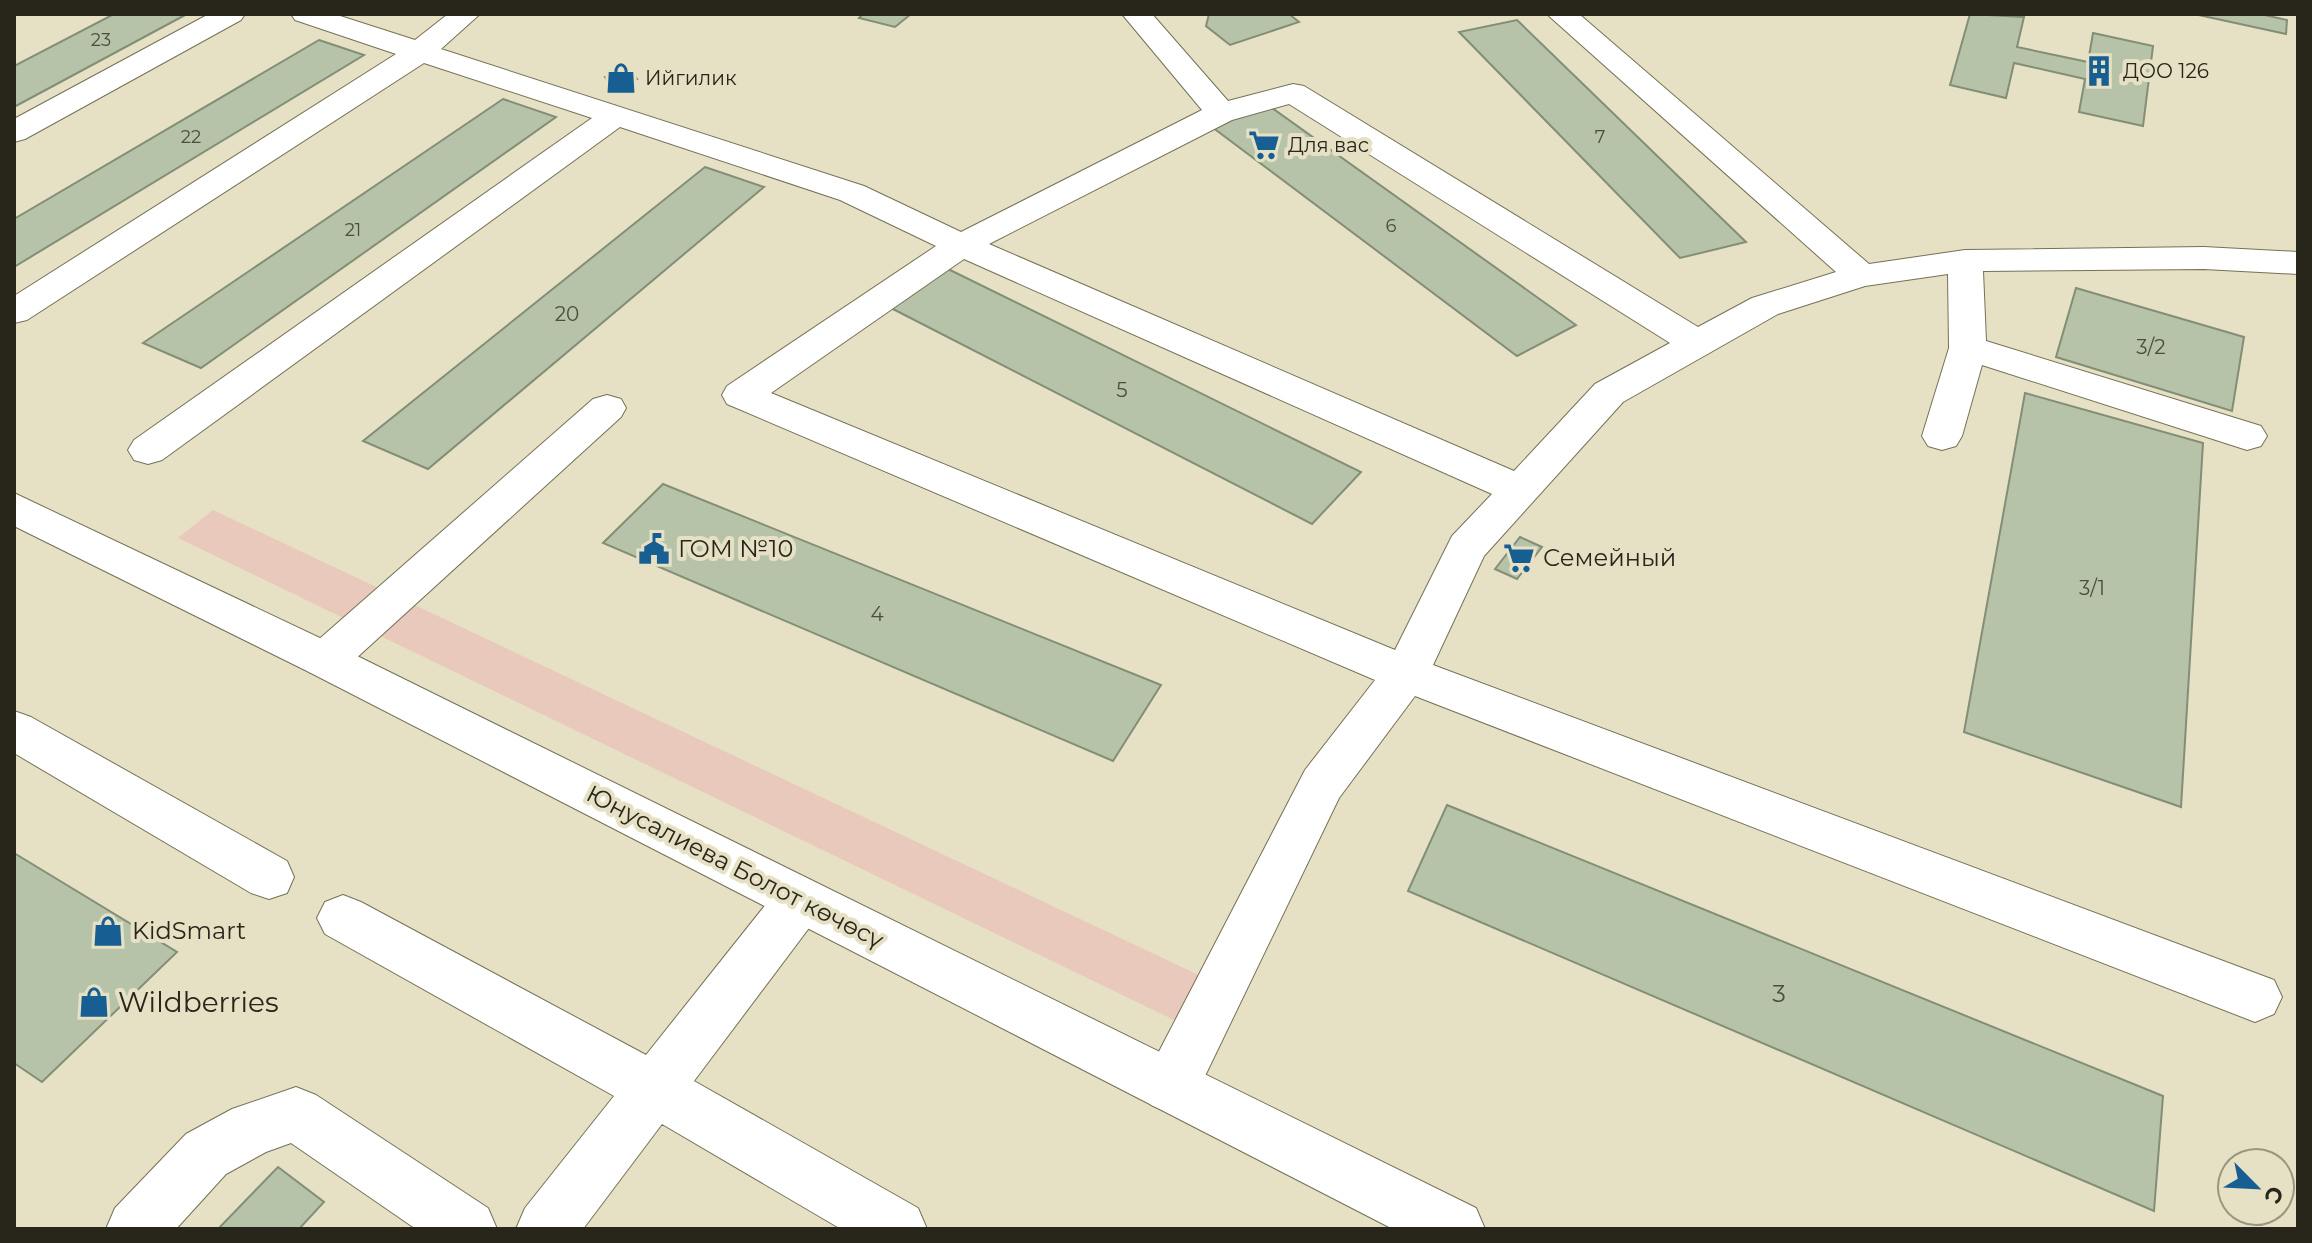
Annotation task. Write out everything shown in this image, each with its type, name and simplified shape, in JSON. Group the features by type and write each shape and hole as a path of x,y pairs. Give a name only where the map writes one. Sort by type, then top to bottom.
{"main road":[{"path":"14,132 231,14"},
{"path":"305,14 852,193 961,245 1520,490"},
{"path":"14,312 418,53 466,14"},
{"path":"1136,14 1221,113"},
{"path":"1564,16 1861,276"},
{"path":"1697,343 1293,93 1221,113 961,245 741,395 1406,674 2255,997"},
{"path":"148,450 614,117"},
{"path":"1171,1086 1322,784 1406,674 1467,547 1609,393 1765,306 1861,276 1965,261 2204,258 2298,263"},
{"path":"1942,436 1968,348 1965,261"},
{"path":"1968,348 2247,436"},
{"path":"325,660 607,408"},
{"name":"Юнусалиева Болот көчөсү","path":"14,508 325,660 1455,1229"},
{"path":"14,730 269,877"},
{"path":"546,1229 800,900"},
{"path":"343,918 654,1089 897,1229"},
{"path":"136,1229 206,1154 252,1129 296,1114 467,1229"}],"shaded area":[{"path":"213,510 1203,977 1178,1022 178,538"}],"building":[{"path":"114,14 187,14 14,107 14,66"},
{"path":"863,14 911,14 895,27 859,18"},
{"path":"1209,14 1289,14 1299,22 1230,45 1206,26"},
{"name":"ДОО 126","path":"1970,14 2024,17 2017,47 2088,62 2093,33 2153,46 2143,126 2079,112 2085,79 2014,63 2006,98 1950,85"},
{"path":"2194,14 2260,14 2287,20 2286,34"},
{"path":"1517,20 1746,242 1680,258 1459,32"},
{"path":"319,40 364,55 14,267 14,219"},
{"name":"Ийгилик","path":"630,70 637,79 611,87 605,77"},
{"path":"503,99 556,117 201,368 143,343"},
{"path":"1268,105 1576,325 1517,356 1212,127"},
{"path":"705,167 764,187 428,469 363,441"},
{"path":"946,268 1361,472 1312,524 891,308"},
{"path":"2076,288 2244,337 2232,411 2056,357"},
{"path":"2025,393 2203,443 2181,807 1964,732"},
{"path":"663,484 1161,685 1113,761 603,543"},
{"path":"1520,537 1542,547 1517,579 1495,569"},
{"path":"1447,805 2163,1096 2154,1211 1408,891"},
{"path":"14,853 177,952 42,1082 14,1063"},
{"path":"278,1167 324,1202 299,1229 218,1229"}],"place":[{"name":"ДОО 126","path":"2099,71"},
{"name":"Ийгилик","path":"621,78"},
{"name":"Для вас","path":"1264,145"},
{"name":"ГОМ №10","path":"654,549"},
{"name":"Семейный","path":"1519,558"},
{"name":"KidSmart","path":"108,931"},
{"name":"Wildberries","path":"94,1002"}]}
